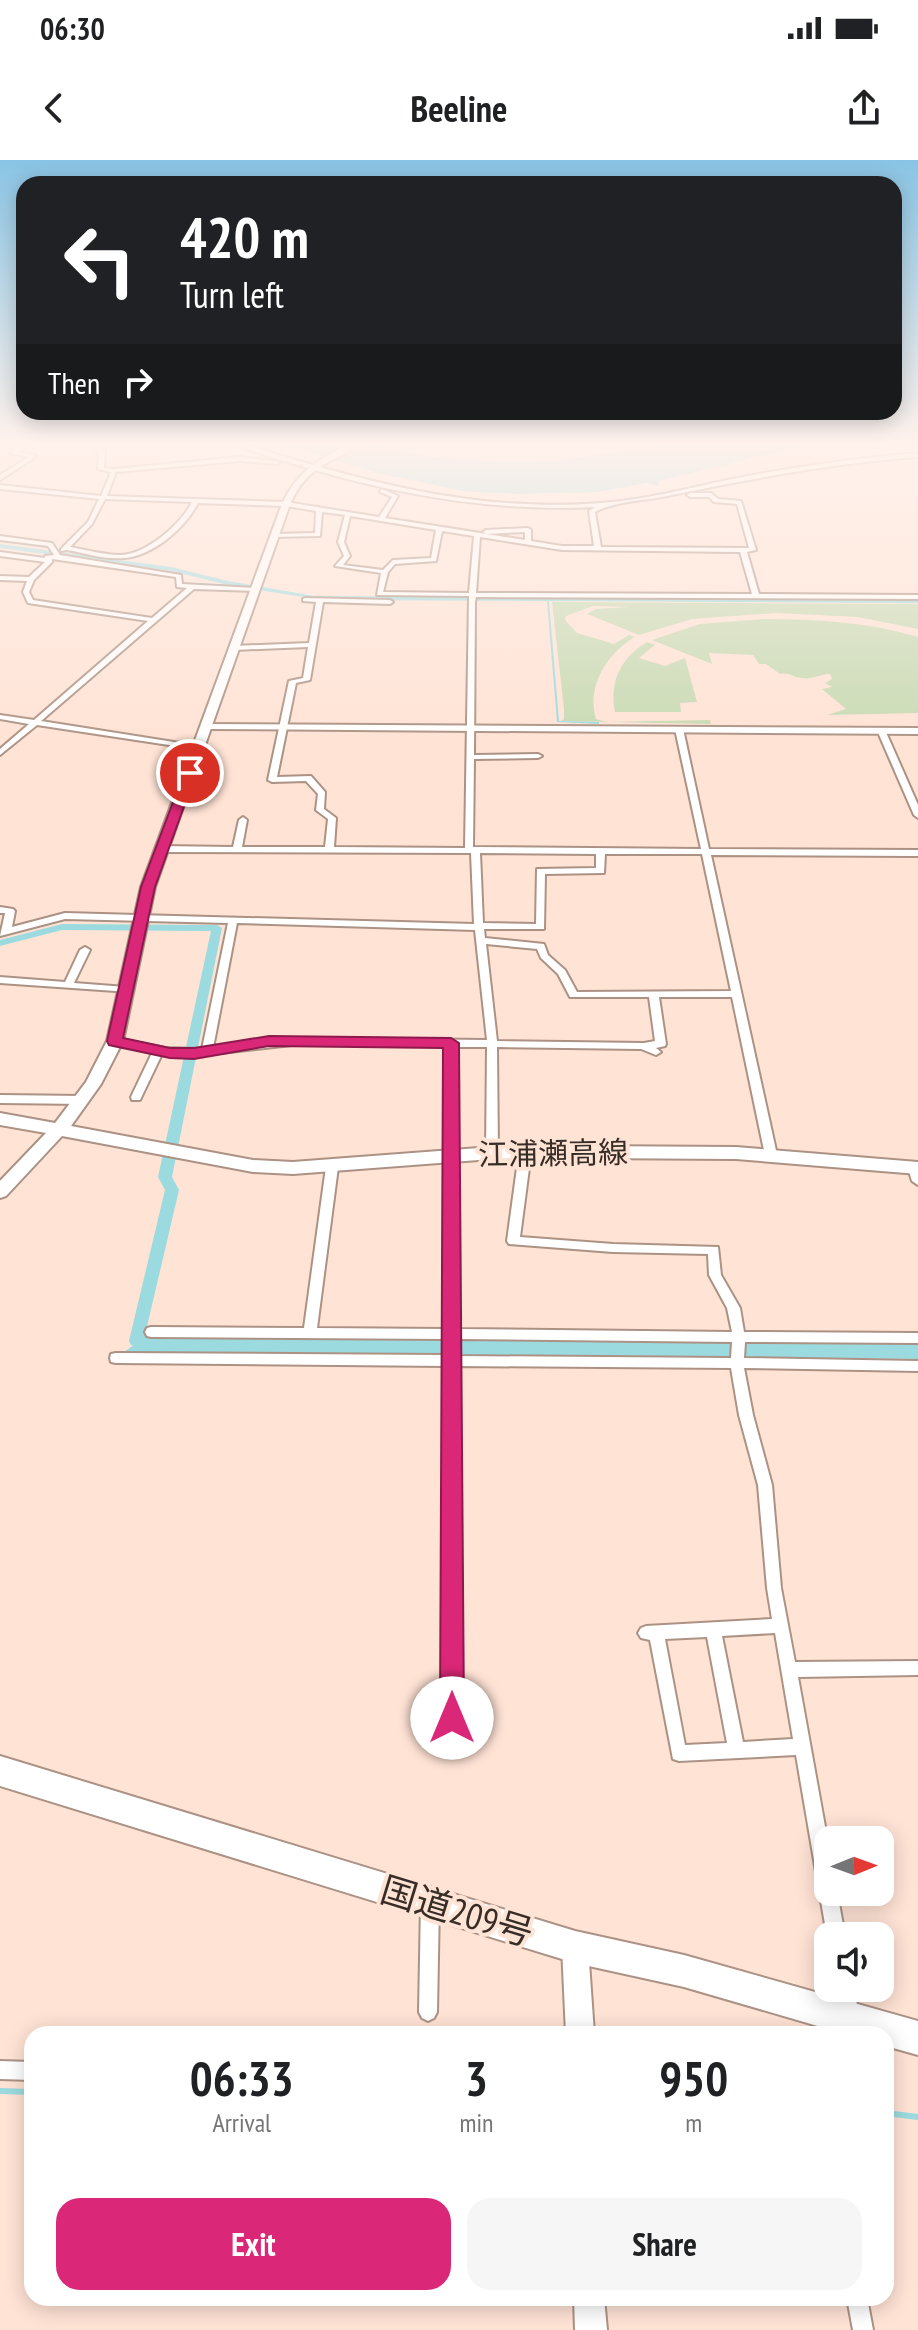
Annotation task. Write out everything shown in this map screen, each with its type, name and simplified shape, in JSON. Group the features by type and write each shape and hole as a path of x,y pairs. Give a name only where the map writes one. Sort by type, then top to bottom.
{"highway":[{"name":"国道209号","path":"0,1771 283,1855 575,1947 850,2013 885,2026"},
{"name":"国道209号","path":"894,2029 918,2038"}],"main road":[{"path":"0,1192 84,1100 115,1041 118,990 161,849 271,545"},
{"name":"江浦瀬高線","path":"0,1119 253,1166 332,1167 492,1153 771,1155 917,1172"},
{"path":"575,1947 580,2026"},
{"path":"590,2306 591,2330"}],"street":[{"path":"51,545 58,556"},
{"path":"58,556 68,545"},
{"path":"65,548 126,557 150,545"},
{"path":"342,545 347,556 338,566 385,572"},
{"path":"437,545 434,560 393,562 385,572 379,594 472,599"},
{"path":"478,545 472,599 472,849 492,1043 492,1153"},
{"path":"547,545 598,549 753,550 752,545"},
{"path":"739,550 743,550 756,596"},
{"path":"0,554 50,561"},
{"path":"50,561 47,557 58,556 179,576 179,586 256,589"},
{"path":"50,561 31,579 26,592 30,602 154,620"},
{"path":"0,578 31,579"},
{"path":"0,753 192,587"},
{"path":"305,600 918,597"},
{"path":"320,601 306,680 293,681 272,780 308,778 322,794 320,810 332,818 329,849"},
{"path":"234,648 312,645"},
{"path":"0,717 199,748"},
{"path":"206,726 918,731"},
{"path":"679,729 771,1155"},
{"path":"881,730 918,815"},
{"path":"471,757 538,756"},
{"path":"237,849 243,820"},
{"path":"161,849 918,853"},
{"path":"4,932 65,916 541,927 540,871 601,871 600,850"},
{"path":"0,910 10,911 4,932"},
{"path":"210,1052 233,922"},
{"path":"482,940 541,946 544,956 562,972 574,995 737,994"},
{"path":"68,986 85,950"},
{"path":"0,980 118,990"},
{"path":"115,1041 164,1052 210,1052 269,1041 643,1046 661,1044 654,994"},
{"path":"451,1043 452,1748"},
{"path":"643,1046 656,1052"},
{"path":"136,1097 164,1052"},
{"path":"0,1099 84,1100"},
{"path":"525,1153 513,1241 613,1248 714,1250 713,1279 731,1303 739,1336 737,1363 746,1415 765,1485 774,1588 817,1826"},
{"path":"310,1333 332,1167"},
{"path":"151,1332 918,1338"},
{"path":"116,1358 918,1366"},
{"path":"781,1626 651,1633 679,1753 803,1747"},
{"path":"713,1630 737,1750"},
{"path":"789,1670 918,1668"},
{"path":"428,2012 430,1903"},
{"path":"0,2070 24,2071"},
{"path":"858,2306 863,2330"}],"green space":[{"path":"552,602 918,604 918,629 858,617 776,613 692,619 639,635 587,614 596,609 629,607 593,606 566,616 565,620 577,633 614,644 629,635 635,637 616,652 597,683 594,695 596,719 606,722 561,721 564,719 564,709"},
{"path":"765,619 842,622 918,637 918,713 827,715 846,709 822,689 832,687 825,683 832,679 830,674 805,678 780,674 766,664 759,664 753,655 709,653 712,664 652,640 700,624"},
{"path":"647,642 655,645 639,658 665,666 685,658 697,702 680,703 681,712 615,712 614,690 619,671 630,655"},
{"path":"710,720 711,724 609,722"}],"water":[{"path":"303,598 918,599 918,603 549,601 559,721 599,724 557,722 547,601 313,600"},
{"path":"147,1336 918,1344 918,1359 124,1352"}],"waterway":[{"path":"0,546 171,569 228,583 322,598"},
{"path":"0,943 62,927 217,928 165,1177 172,1190 136,1341 158,1342"},
{"path":"0,2091 24,2092"},
{"path":"894,2114 918,2117"}],"route":[{"path":"190,773 148,887 115,1041 170,1053 194,1054 269,1041 451,1043 452,1718"}]}
